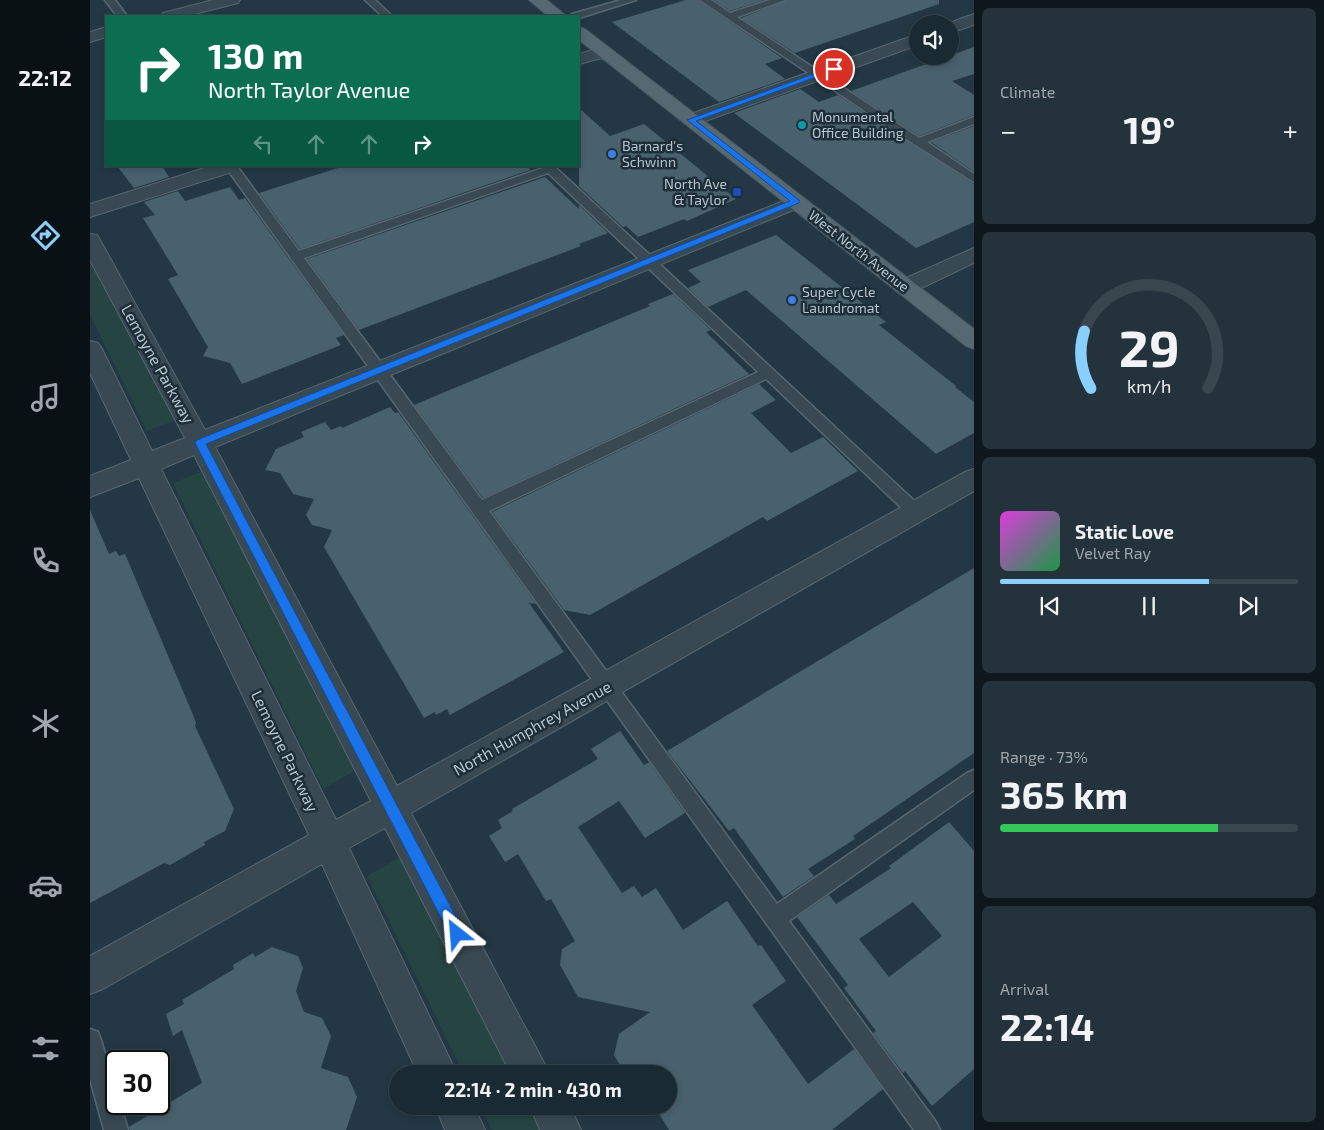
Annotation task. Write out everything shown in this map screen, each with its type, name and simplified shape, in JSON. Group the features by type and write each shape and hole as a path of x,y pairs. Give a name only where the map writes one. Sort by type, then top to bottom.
{"main road":[{"path":"537,0 557,15"},
{"name":"West North Avenue","path":"580,33 974,341"}],"street":[{"path":"173,15 232,0"},
{"path":"959,25 974,19"},
{"path":"90,36 105,32"},
{"path":"691,120 909,43"},
{"path":"580,59 604,52"},
{"path":"90,210 228,167"},
{"path":"90,487 796,202"},
{"name":"Lemoyne Parkway","path":"90,240 200,443 526,1065"},
{"path":"905,287 974,255"},
{"name":"Lemoyne Parkway","path":"90,349 329,842 434,1065"},
{"name":"North Humphrey Avenue","path":"90,976 974,479"},
{"path":"458,1115 465,1130"},
{"path":"554,1115 561,1130"}],"lane":[{"path":"110,0 121,15"},
{"path":"370,0 386,15"},
{"path":"578,15 631,0"},
{"path":"705,0 974,179"},
{"path":"729,16 780,0"},
{"path":"918,142 974,120"},
{"path":"232,167 928,1130"},
{"path":"296,256 548,167 916,512"},
{"path":"478,509 767,372"},
{"path":"775,918 974,779"},
{"path":"90,1040 116,1130"}],"green space":[{"path":"90,254 176,420 147,431 90,315"},
{"path":"203,471 358,769 323,789 173,483"},
{"path":"404,855 512,1065 460,1065 367,876"},
{"path":"484,1115 538,1115 546,1130 492,1130"}],"building":[{"path":"686,0 698,0 782,58 765,64 785,79 719,102 612,22"},
{"path":"714,0 764,0 730,11"},
{"path":"787,0 939,0 939,4 795,53 741,18"},
{"path":"974,47 974,74 952,81 974,95 974,115 919,136 851,91 924,65 959,65 959,52"},
{"path":"800,89 819,102 838,95 974,184 974,222 916,248 734,113"},
{"path":"580,109 610,136 644,124 736,199 687,221 684,219 638,237 626,226 623,227 579,186"},
{"path":"974,126 974,172 931,142"},
{"path":"118,167 163,167 169,177 134,188"},
{"path":"341,167 529,167 530,170 300,249 259,193"},
{"path":"545,177 579,209 579,205 608,233 579,244 581,246 359,330 307,259"},
{"path":"230,187 239,200 245,198 344,335 336,338 341,345 242,384 230,363 203,356 208,347 168,279 178,275 143,218 155,215 144,202 178,191 185,201"},
{"path":"776,235 886,322 879,325 974,402 974,433 936,454 746,290 708,307 688,288 701,282 688,270"},
{"path":"673,294 711,330 706,332 749,374 483,498 414,405 650,306 648,304"},
{"path":"759,384 776,400 751,413 791,453 823,437 858,471 767,521 763,517 590,615 564,610 492,512"},
{"path":"390,407 395,413 398,412 536,604 529,603 564,652 450,715 447,709 436,715 435,712 424,718 324,547 332,530 312,525 306,515 314,499 293,494 280,473 265,470 276,449 304,437 301,432 325,422 331,430 341,426 342,428"},
{"path":"90,510 109,554 116,551 119,556 125,554 191,710 196,723 195,726 234,809 225,831 204,842 205,845 170,865 164,863 90,903"},
{"path":"974,568 974,753 853,836 855,839 808,869 814,876 783,897 734,828 729,831 667,751"},
{"path":"620,731 644,765 649,762 685,813 645,838 619,801 578,827 622,893 634,886 642,897 656,888 683,930 727,901 758,946 761,945 786,981 752,1005 808,1084 854,1049 883,1089 832,1130 669,1130 660,1115 677,1115 677,1065 620,1065 614,1055 619,1034 650,1012 578,997 560,965 562,949 575,941 551,899 546,901 518,854 505,862 489,836 502,828 498,820 513,811 512,809 598,759 591,749"},
{"path":"949,822 974,851 974,1069 932,1106 905,1071 903,1073 873,1033 876,1031 844,988 848,985 797,917 829,895 836,904 891,868 889,866","holes":["913,902 942,936 889,977 859,939"]},
{"path":"272,947 298,956 303,968 296,991 304,1012 322,1018 331,1036 321,1068 348,1077 357,1097 346,1130 130,1130 129,1127 149,1115 170,1115 170,1102 202,1083 182,1030 173,1036 166,1014 184,1004 182,1000 234,969 233,965 253,953 255,957"}],"place":[{"name":"Monumental Office Building","path":"802,125"},
{"name":"Barnard's Schwinn","path":"612,154"},
{"name":"North Ave & Taylor","path":"737,192"},
{"name":"Super Cycle Laundromat","path":"792,300"}],"route":[{"path":"457,934 200,443 796,202 691,120 834,69"}]}
